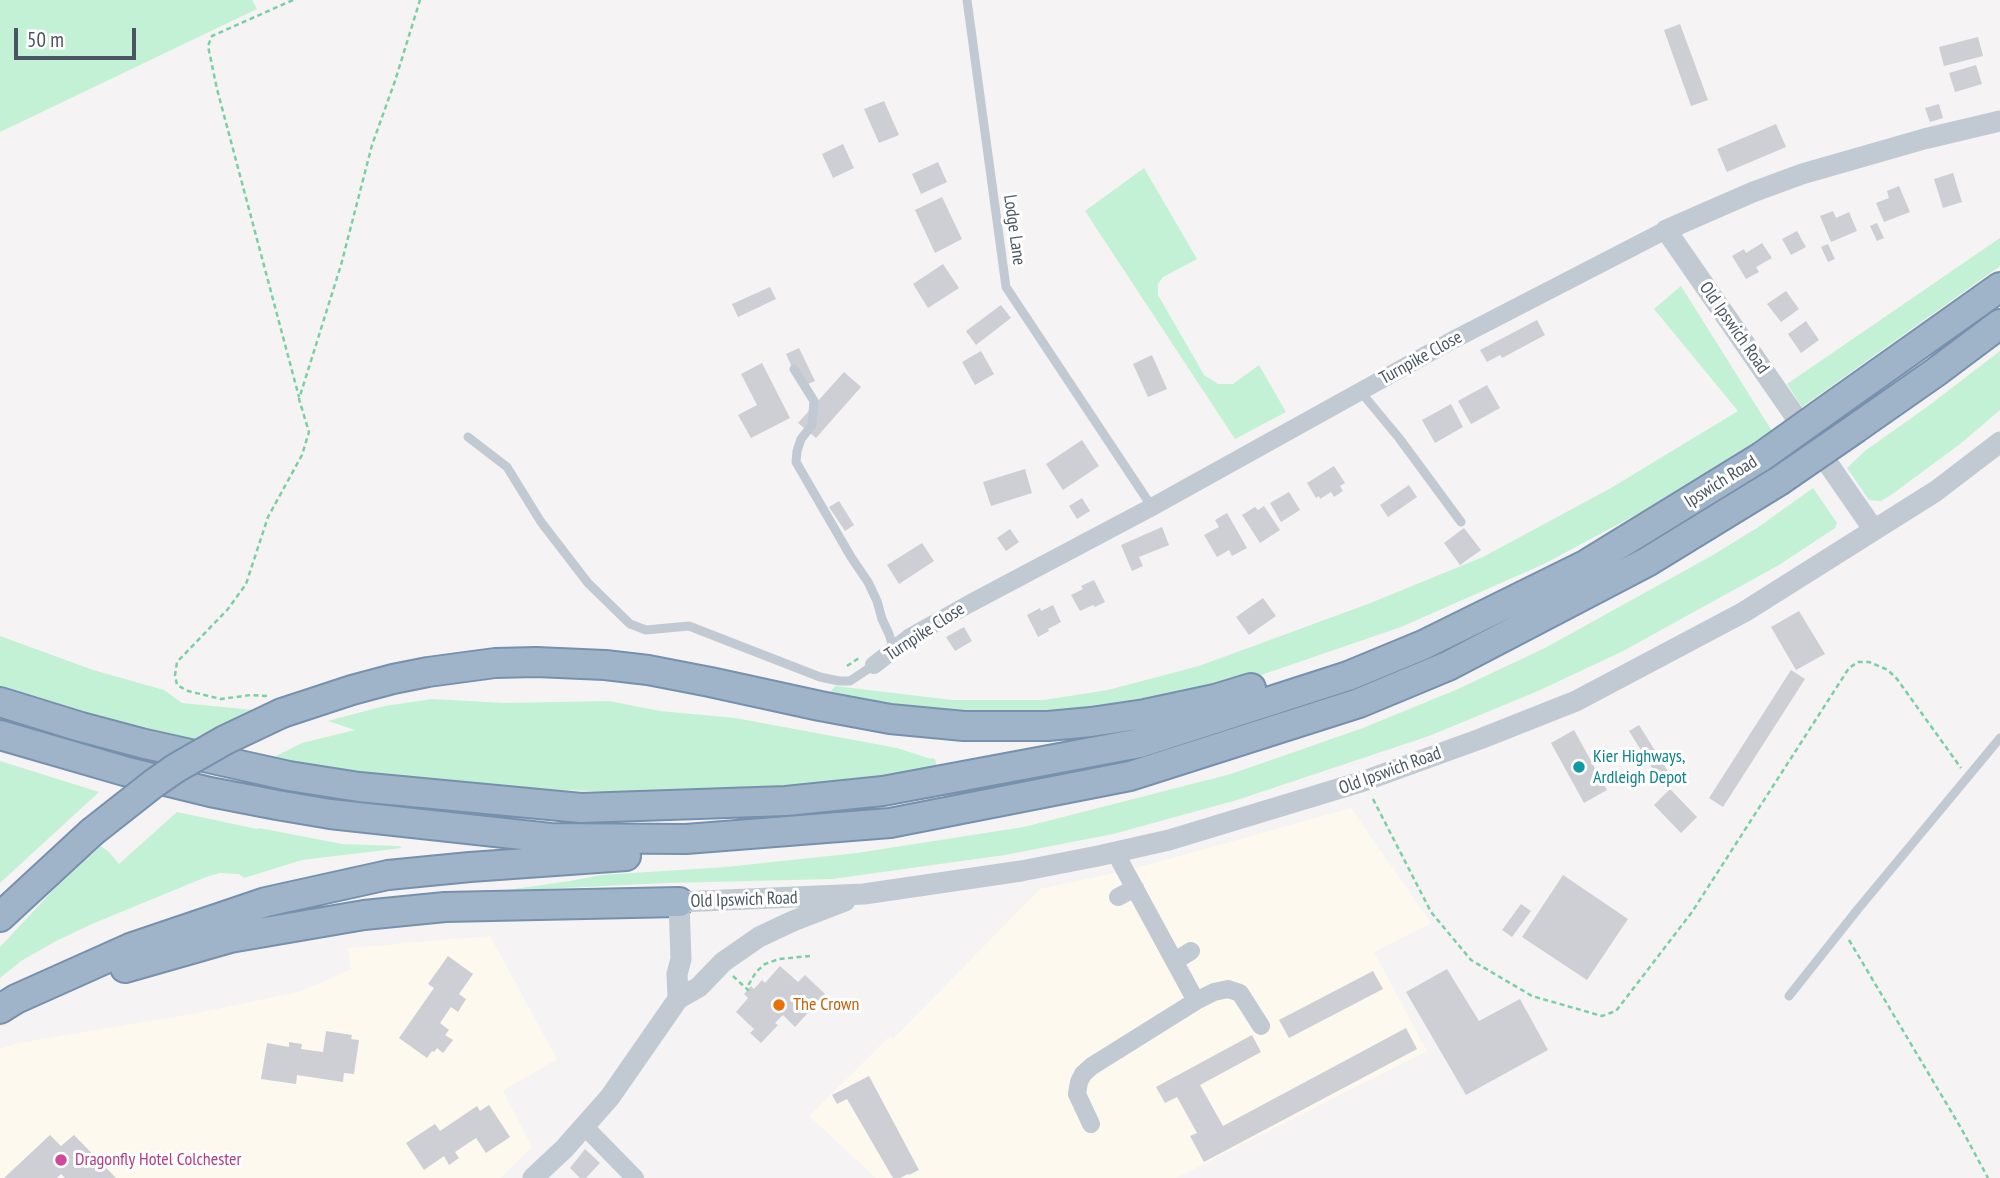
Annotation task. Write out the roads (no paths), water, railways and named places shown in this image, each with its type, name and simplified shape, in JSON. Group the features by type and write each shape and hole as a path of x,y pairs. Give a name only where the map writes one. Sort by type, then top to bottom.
{"highway":[{"name":"Ipswich Road","path":"0,702 141,743 289,776 359,787 581,808 786,801 883,791 1140,743 1348,676 1423,645 1587,564 1761,457 2000,287"},
{"name":"Ipswich Road","path":"686,839 890,823 1130,776 1359,703 1448,666 1647,562 1779,481 2000,324"},
{"path":"0,917 92,832 153,784 277,705 416,674 495,663 605,665 648,670 820,706 929,724 1048,726 1145,714 1295,676 1368,651 1423,645"},
{"path":"0,735 80,759 210,792 330,814 550,838 686,839"},
{"path":"8,1004 130,948 266,902 388,876 470,867 638,855 686,839"},
{"path":"8,1004 230,939 364,915 445,907 679,902"}],"street":[{"name":"Turnpike Close","path":"874,666 910,637 969,604 1152,507 1462,335 1666,230 1802,174 1924,139 2000,121"},
{"name":"Old Ipswich Road","path":"1666,230 1874,530"},
{"name":"Old Ipswich Road","path":"678,999 677,974 681,959 679,902 864,894 1009,873 1169,840 1364,781 1576,701 1744,612 1936,491 2000,442"},
{"path":"1115,852 1196,1001"},
{"path":"1118,898 1135,888"},
{"name":"Old Ipswich Road","path":"533,1178 564,1149 617,1088 678,999 699,987 720,965 770,931 864,894"},
{"path":"1175,961 1191,951"},
{"path":"1091,1124 1077,1094 1083,1074 1196,1001 1214,992 1228,989 1240,993 1261,1026"},
{"path":"584,1126 635,1178"}],"lane":[{"name":"Lodge Lane","path":"967,0 1006,287 1152,507"},
{"path":"794,369 814,401 812,425 801,439 796,462 869,582 894,650"},
{"path":"1360,391 1399,438 1461,522"},
{"path":"468,437 507,467 541,523 587,583 630,624 646,630 689,626 820,677 839,681 850,681 874,666"},
{"path":"1789,996 2000,737"}],"place":[{"name":"Kier Highways, Ardleigh Depot","path":"1579,767"},
{"name":"The Crown","path":"779,1005"},
{"name":"Dragonfly Hotel Colchester","path":"61,1160"}]}
